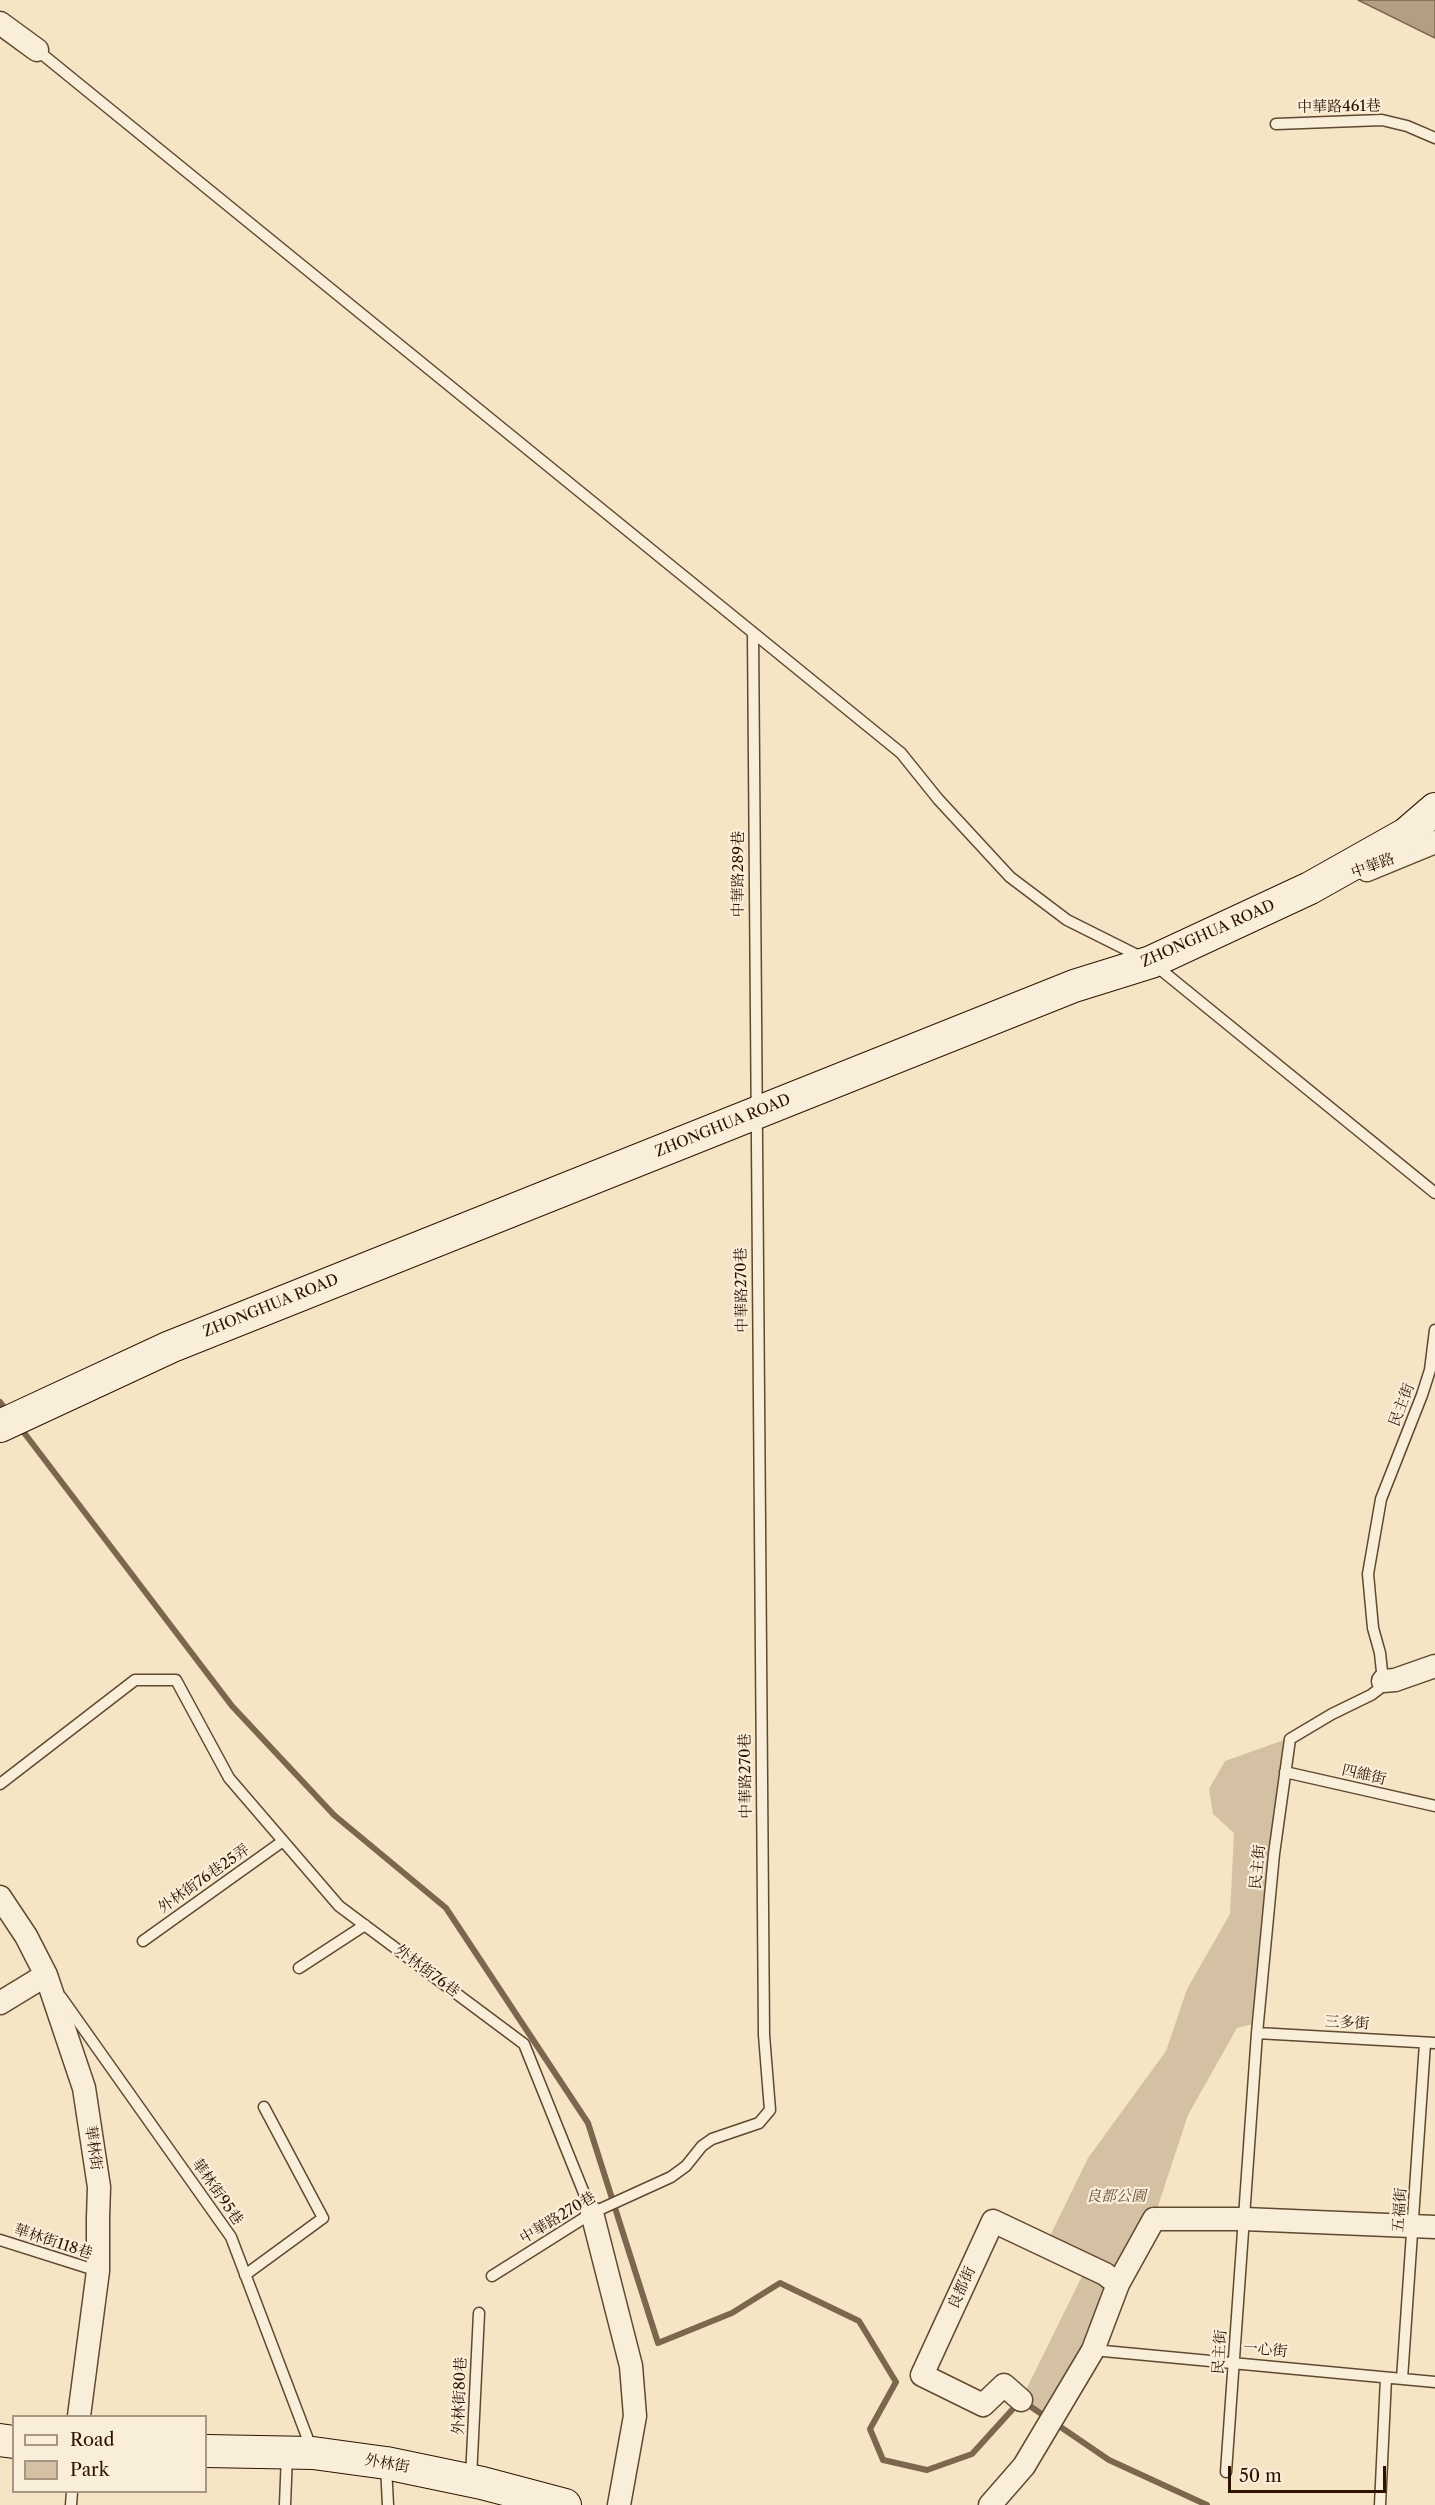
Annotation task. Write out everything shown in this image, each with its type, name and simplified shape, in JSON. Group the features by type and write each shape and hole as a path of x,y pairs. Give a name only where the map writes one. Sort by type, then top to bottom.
{"main road":[{"name":"ZHONGHUA ROAD","path":"0,1426 170,1347 1074,986 1151,962 1310,888 1406,834 1435,809"},
{"name":"外林街","path":"207,2451 300,2452 386,2463 471,2481 523,2500 565,2505"}],"street":[{"path":"0,23 37,50"},
{"name":"中華路","path":"1310,888 1370,868 1435,842"},
{"path":"1383,1681 1395,1680 1435,1666"},
{"name":"華林街","path":"0,1898 26,1936 46,1975 84,2088 99,2187 98,2271 79,2415"},
{"path":"0,2003 46,1975"},
{"name":"外林街76巷","path":"592,2213 632,2366 635,2416 620,2505"},
{"path":"990,2505 1023,2466 1093,2350 1118,2284 1154,2219 1244,2219 1424,2227"},
{"name":"良都街","path":"1021,2400 1004,2385 983,2404 922,2375 993,2221 1105,2274 1118,2284"}],"lane":[{"path":"37,50 901,753 938,799 1010,877 1066,920 1151,962 1435,1193"},
{"name":"中華路461巷","path":"1276,124 1382,120 1407,126 1435,138"},
{"name":"中華路289巷","path":"753,633 755,1114"},
{"name":"中華路270巷","path":"492,2276 592,2213 671,2176 686,2166 702,2146 712,2139 759,2123 770,2110 764,2036 755,1114"},
{"name":"民主街","path":"1226,2472 1257,2033 1274,1854 1290,1738 1371,1695 1379,1689 1383,1681 1380,1653 1373,1628 1368,1574 1381,1498 1425,1387 1430,1370 1435,1330"},
{"name":"外林街76巷","path":"0,1784 135,1680 176,1680 229,1778 339,1906 524,2044 592,2213"},
{"name":"四維街","path":"1286,1772 1435,1806"},
{"name":"外林街76巷25弄","path":"143,1941 283,1841"},
{"path":"299,1968 364,1925"},
{"name":"華林街95巷","path":"46,1975 231,2237 300,2452"},
{"name":"三多街","path":"1257,2033 1430,2043"},
{"name":"五福街","path":"1402,2379 1424,2227 1430,2043"},
{"path":"245,2275 323,2218 264,2107"},
{"name":"華林街118巷","path":"0,2240 98,2271"},
{"name":"外林街80巷","path":"471,2481 479,2313"},
{"name":"一心街","path":"1093,2350 1435,2382"},
{"path":"1380,2505 1386,2378"},
{"path":"285,2505 300,2452"},
{"path":"386,2463 388,2505"}],"green space":[{"name":"良都公園","path":"1284,1740 1253,2024 1237,2028 1188,2115 1156,2212 1045,2417 1021,2400 1090,2260 1049,2238 1088,2158 1166,2051 1187,1989 1230,1914 1234,1833 1213,1814 1209,1789 1225,1761"}],"shaded area":[{"path":"1358,0 1435,0 1435,38"}],"waterway":[{"path":"0,1402 9,1414"},
{"path":"19,1426 232,1706 334,1815 446,1908 588,2123 658,2343 732,2313 780,2283 859,2321 896,2382 870,2429 883,2460 927,2470 972,2454 1021,2400 1109,2460 1207,2505"}]}
